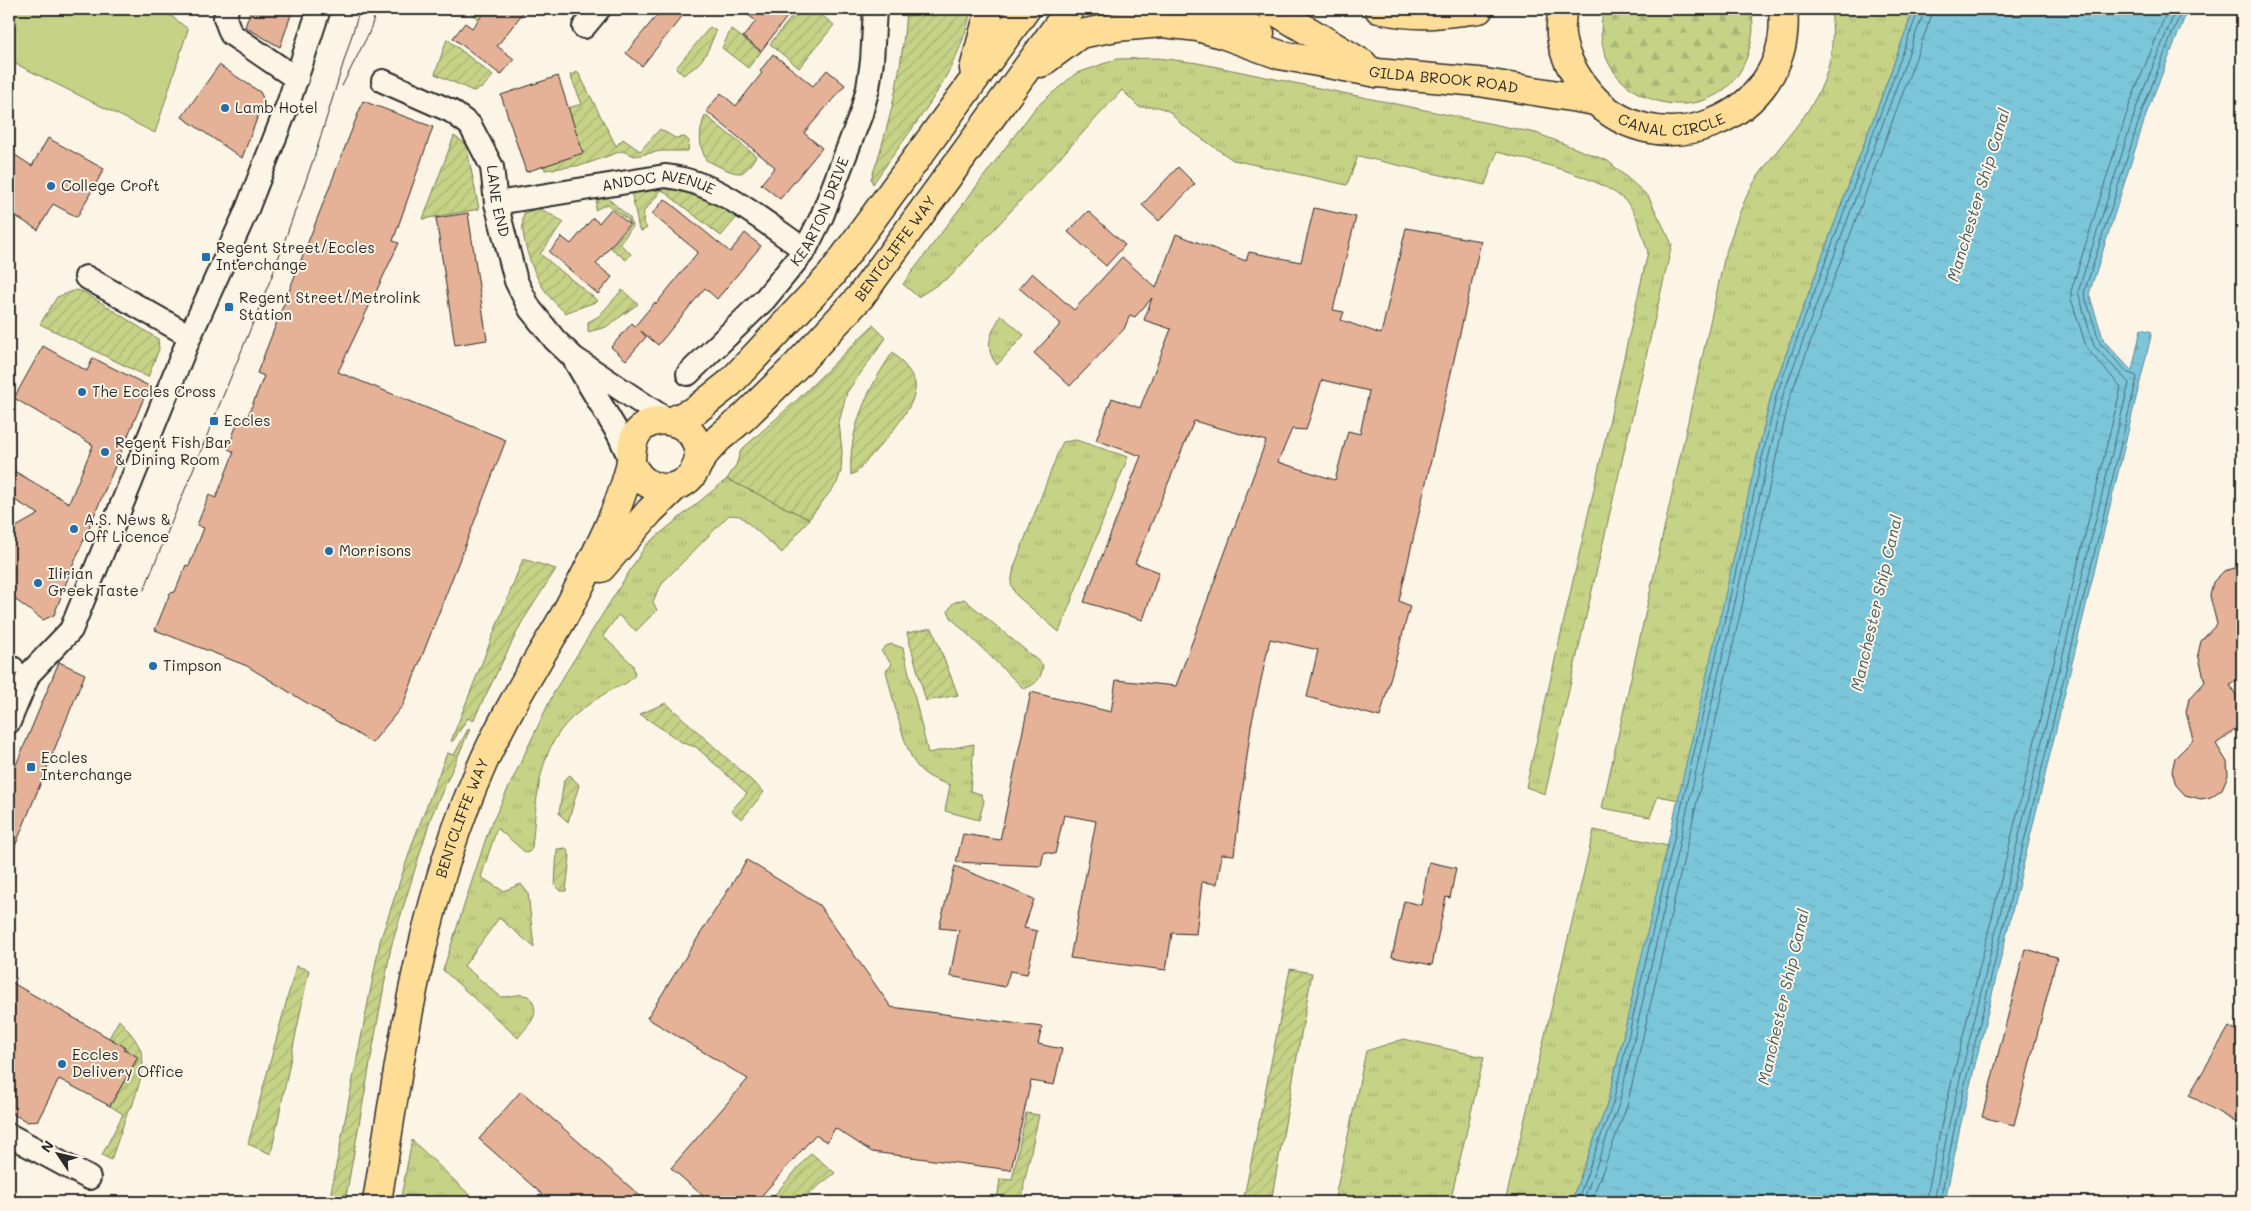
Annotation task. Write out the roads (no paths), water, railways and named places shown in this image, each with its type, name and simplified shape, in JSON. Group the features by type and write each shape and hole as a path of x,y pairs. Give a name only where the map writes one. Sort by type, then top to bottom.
{"main road":[{"path":"968,90 990,9"},
{"path":"670,421 690,431 695,440 698,459 686,478 667,489 648,485 635,472 631,461 631,449 639,431 652,423 670,421 696,410 730,383 831,275 1026,9"},
{"name":"BENTCLIFFE WAY","path":"573,601 632,530 686,478 719,438 743,418 796,366 860,297 1070,9"},
{"name":"GILDA BROOK ROAD","path":"1215,9 1257,32 1377,73 1479,82 1595,101"},
{"path":"1272,9 1377,73"},
{"path":"1380,9 1406,15 1425,15 1479,9"},
{"name":"CANAL CIRCLE","path":"1562,9 1561,36 1573,71 1595,101 1626,122 1663,132 1694,130 1723,120 1749,102 1768,79 1780,52 1784,22 1783,9"},
{"path":"991,116 1045,59 1080,34 1116,27 1163,23 1198,27 1280,55 1377,73"},
{"name":"BENTCLIFFE WAY","path":"377,1202 412,990 443,870 476,781 494,740 534,665 573,601 613,520 631,461"}],"street":[{"path":"227,9 225,18 231,34 297,78"},
{"path":"9,722 29,674 71,630 190,336 246,212 297,78 319,9"},
{"path":"584,27 599,9"},
{"name":"KEARTON DRIVE","path":"688,374 765,299 805,250 822,216 861,114 868,88 872,61 875,9"},
{"name":"LANE END","path":"383,81 451,111 470,125 492,167 496,203 516,280 530,309 544,328 574,358 670,421"},
{"name":"ANDOC AVENUE","path":"496,203 665,176 685,178 729,198 805,250"},
{"path":"86,277 190,336"},
{"name":"LANE END","path":"574,358 619,435 631,461"},
{"path":"9,1135 89,1178"}],"water":[{"name":"Manchester Ship Canal","path":"1914,9 2188,9 2148,109 2089,294 2104,341 2132,371 2141,329 2152,332 1960,1127 1945,1202 1571,1202 1608,1102 1772,392"}],"tram line":[{"path":"144,590 272,276 316,152 360,9"},
{"path":"342,86 369,33 377,9"}],"place":[{"name":"Lamb Hotel","path":"225,108"},
{"name":"College Croft","path":"51,186"},
{"name":"Regent Street/Eccles Interchange","path":"206,257"},
{"name":"Regent Street/Metrolink Station","path":"229,307"},
{"name":"The Eccles Cross","path":"82,392"},
{"name":"Eccles","path":"214,421"},
{"name":"Regent Fish Bar & Dining Room","path":"105,452"},
{"name":"A.S. News & Off Licence","path":"74,529"},
{"name":"Morrisons","path":"329,551"},
{"name":"Ilirian Greek Taste","path":"38,583"},
{"name":"Timpson","path":"153,666"},
{"name":"Eccles Interchange","path":"31,767"},
{"name":"Eccles Delivery Office","path":"62,1064"}]}
